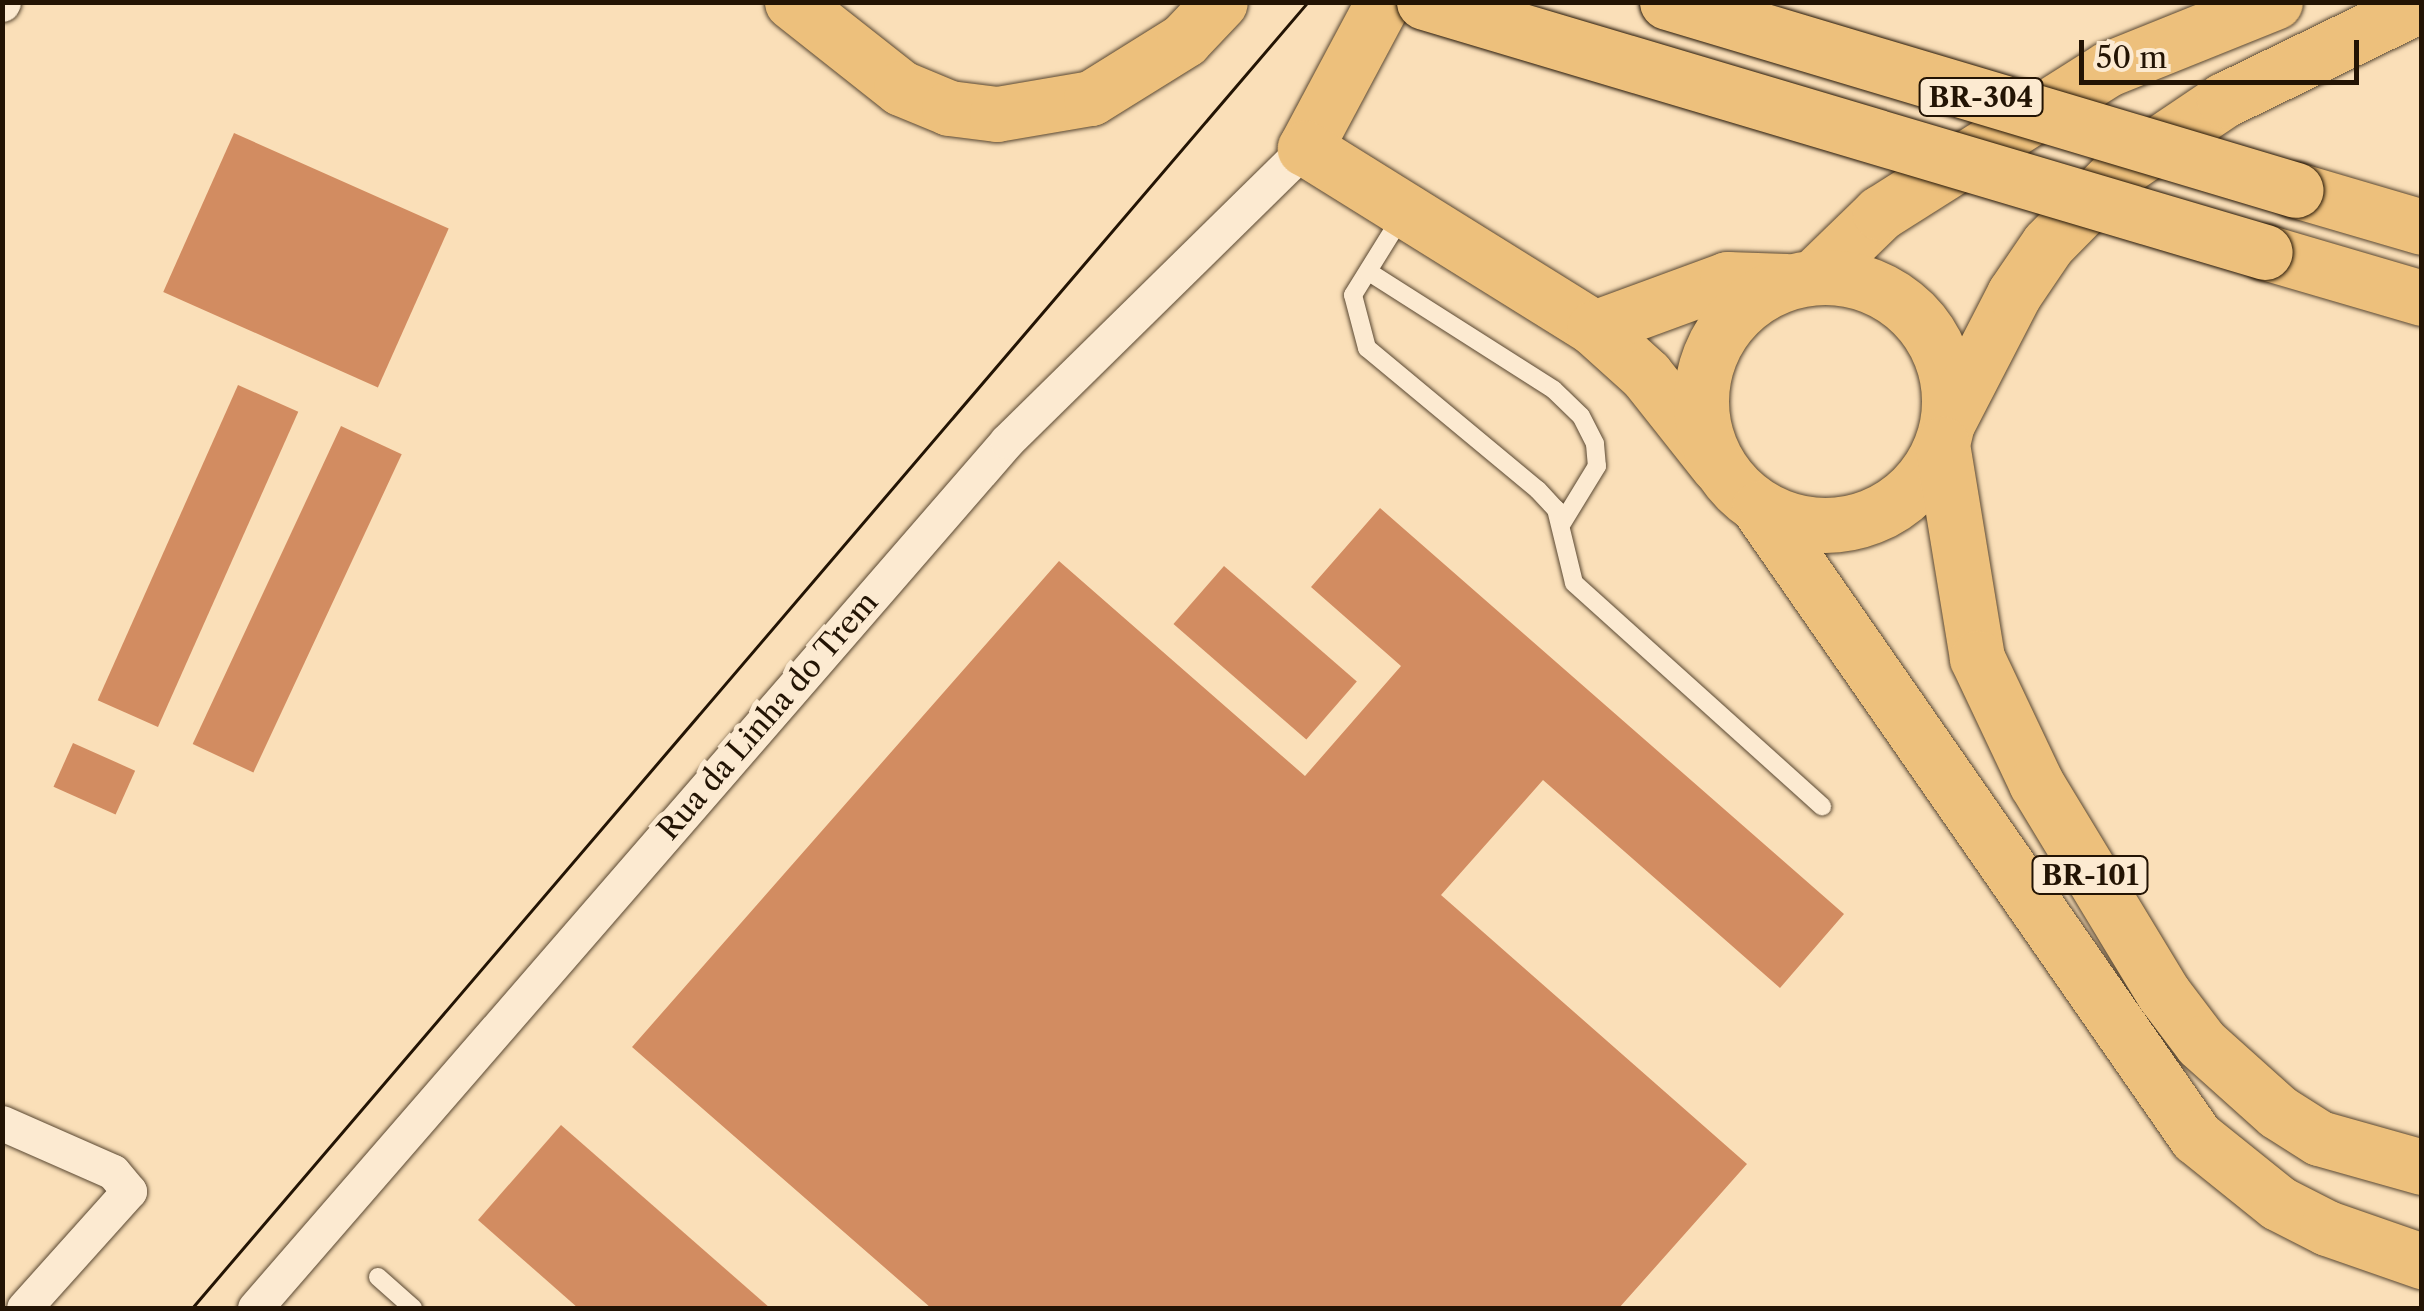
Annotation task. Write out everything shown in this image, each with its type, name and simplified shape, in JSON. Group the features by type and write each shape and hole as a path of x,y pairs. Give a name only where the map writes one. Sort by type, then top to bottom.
{"main road":[{"path":"792,2 858,61 902,88 949,108 996,114 1091,98 1184,40 1220,2"},
{"path":"1384,2 1305,148 1407,206 1594,328 1646,375 1718,466 1759,508 2196,1137 2278,1203 2326,1228 2422,1260"},
{"path":"1424,2 2422,298"},
{"name":"BR-304","path":"1667,2 2422,227"},
{"path":"1718,466 1700,413 1706,356 1738,310 1801,278 1880,213 2108,68 2275,2"},
{"path":"1759,508 1811,525 1866,519 1912,490 2048,244 2123,168 2224,100 2422,4"},
{"path":"1594,328 1727,279 1861,281 1900,301 1936,348 1947,376 1946,432"},
{"name":"BR-101","path":"1946,432 1977,658 2036,784 2164,994 2201,1043 2278,1112 2319,1138 2422,1167"}],"street":[{"name":"Rua da Linha do Trem","path":"255,1308 1006,440 1305,148"},
{"path":"2,1123 125,1180 124,1204 24,1308"}],"lane":[{"path":"1407,206 1353,295 1368,348 1538,490 1561,524 1574,583 1822,806"},
{"path":"1369,272 1554,390 1580,416 1595,444 1597,466 1561,524"},
{"path":"378,1278 413,1308"}],"building":[{"path":"234,133 449,229 378,388 163,292"},
{"path":"238,385 298,412 158,727 98,700"},
{"path":"341,426 402,454 253,772 193,744"},
{"path":"1380,508 1844,914 1780,988 1543,780 1441,895 1747,1164 1619,1308 931,1308 632,1047 1059,561 1305,776 1401,666 1311,587"},
{"path":"1224,566 1357,681 1306,740 1173,624"},
{"path":"73,743 135,771 116,815 53,787"},
{"path":"561,1125 770,1308 578,1308 478,1220"}],"tram line":[{"path":"192,1308 1308,2"}]}
